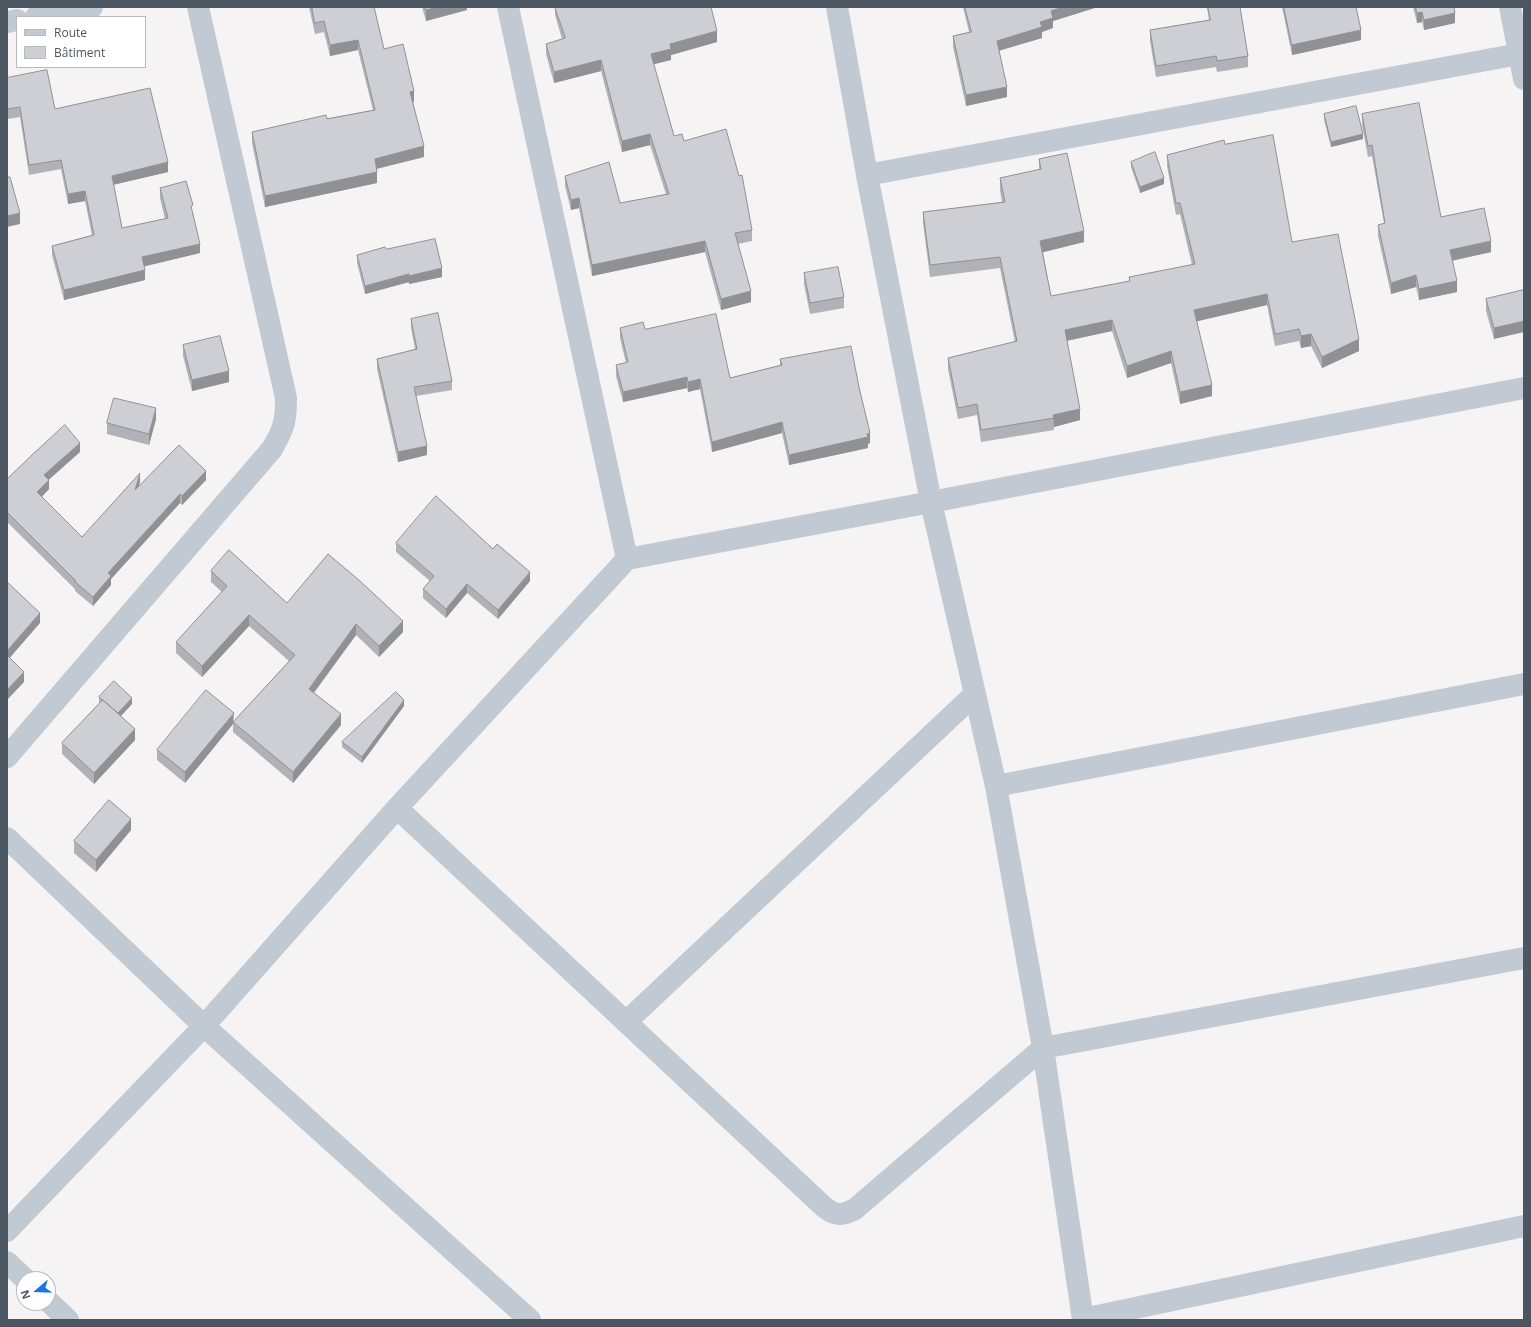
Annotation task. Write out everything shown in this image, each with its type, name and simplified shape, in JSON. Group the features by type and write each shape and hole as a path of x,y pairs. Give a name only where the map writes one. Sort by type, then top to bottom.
{"street":[{"path":"42,16 92,7"},
{"path":"7,757 272,449 283,430 286,414 286,398 198,7"},
{"path":"508,7 628,559"},
{"path":"837,7 867,175 930,502 996,786 1043,1048 1083,1319 1524,1226"},
{"path":"1510,7 1524,79"},
{"path":"867,175 1519,54"},
{"path":"7,1230 204,1026 397,808 628,559 1524,388"},
{"path":"996,786 1524,684"},
{"path":"626,1022 975,694"},
{"path":"397,808 823,1206 830,1212 838,1215 855,1210 1043,1048 1524,958"},
{"path":"7,838 204,1026 530,1320"},
{"path":"7,1262 17,1271"},
{"path":"56,1309 68,1320"}],"building":[{"path":"312,7 374,7 384,49 403,44 414,91 410,92 424,146 375,159 377,172 265,196 252,132 326,115 327,119 375,110 358,40 330,45 324,21 315,23"},
{"path":"426,7 438,7 426,10"},
{"path":"555,7 711,7 717,31 670,44 671,49 651,54 674,136 682,134 684,141 726,129 739,176 742,175 752,230 735,233 751,291 721,299 705,241 592,265 579,198 571,200 565,176 609,162 620,203 669,194 650,134 622,141 601,60 554,72 546,44 565,38"},
{"path":"965,7 1063,7 1051,11 1053,18 1040,22 1042,27 997,41 1007,87 966,95 953,36 971,32"},
{"path":"1208,7 1240,7 1248,56 1217,61 1216,56 1156,66 1150,30 1210,20"},
{"path":"1284,7 1356,7 1361,30 1292,45"},
{"path":"1416,7 1454,7 1455,13 1424,20 1422,12 1417,13"},
{"path":"47,70 55,109 150,88 168,162 112,176 122,228 168,218 160,188 186,181 193,205 191,206 200,244 142,257 145,270 64,290 52,246 94,235 85,191 68,194 61,160 29,165 20,107 7,109 7,78"},
{"path":"1419,103 1441,217 1484,208 1491,241 1450,250 1457,281 1419,289 1416,275 1391,283 1378,225 1385,223 1372,145 1368,146 1362,114"},
{"path":"1356,106 1363,134 1331,142 1324,114"},
{"path":"1273,135 1292,242 1338,234 1359,339 1322,357 1311,334 1301,336 1299,329 1275,334 1267,294 1194,310 1212,385 1180,392 1171,351 1127,366 1112,320 1065,330 1080,409 1053,415 1054,418 981,430 977,404 958,408 948,358 1017,341 1000,257 930,265 923,212 1005,202 1000,178 1041,169 1039,159 1067,153 1084,231 1040,241 1051,296 1130,281 1129,277 1195,264 1180,203 1176,203 1167,155 1224,140 1225,144"},
{"path":"1155,152 1164,178 1140,187 1131,162"},
{"path":"7,177 10,177 20,213 7,216"},
{"path":"435,239 442,268 409,276 409,274 365,286 357,255 385,247 386,249"},
{"path":"838,267 844,297 810,303 804,273"},
{"path":"1524,290 1524,321 1494,328 1486,299"},
{"path":"438,313 452,381 414,387 427,446 398,452 377,359 417,349 411,319"},
{"path":"716,314 730,378 782,365 780,359 851,346 870,433 867,434 868,437 789,455 782,422 712,442 700,379 688,382 687,377 623,392 616,365 628,362 620,328 643,322 645,329"},
{"path":"220,336 229,371 192,380 183,345"},
{"path":"114,398 156,408 149,434 107,423"},
{"path":"65,425 80,443 44,475 49,480 37,492 82,537 140,473 135,490 179,445 206,471 182,496 180,494 108,573 111,576 93,597 75,582 76,581 7,512 7,479"},
{"path":"436,496 493,549 497,544 530,572 498,610 467,584 446,609 423,589 434,576 396,543"},
{"path":"229,550 287,603 328,554 403,621 379,646 356,624 309,689 341,714 293,772 233,722 295,655 249,615 202,666 176,642 227,586 211,571"},
{"path":"7,582 40,613 7,651"},
{"path":"7,655 24,672 7,690"},
{"path":"114,681 132,698 118,713 99,697"},
{"path":"206,690 234,713 185,772 157,750"},
{"path":"396,692 404,700 362,757 342,742"},
{"path":"103,700 135,729 94,773 62,743"},
{"path":"109,800 131,819 96,860 74,841"}]}
